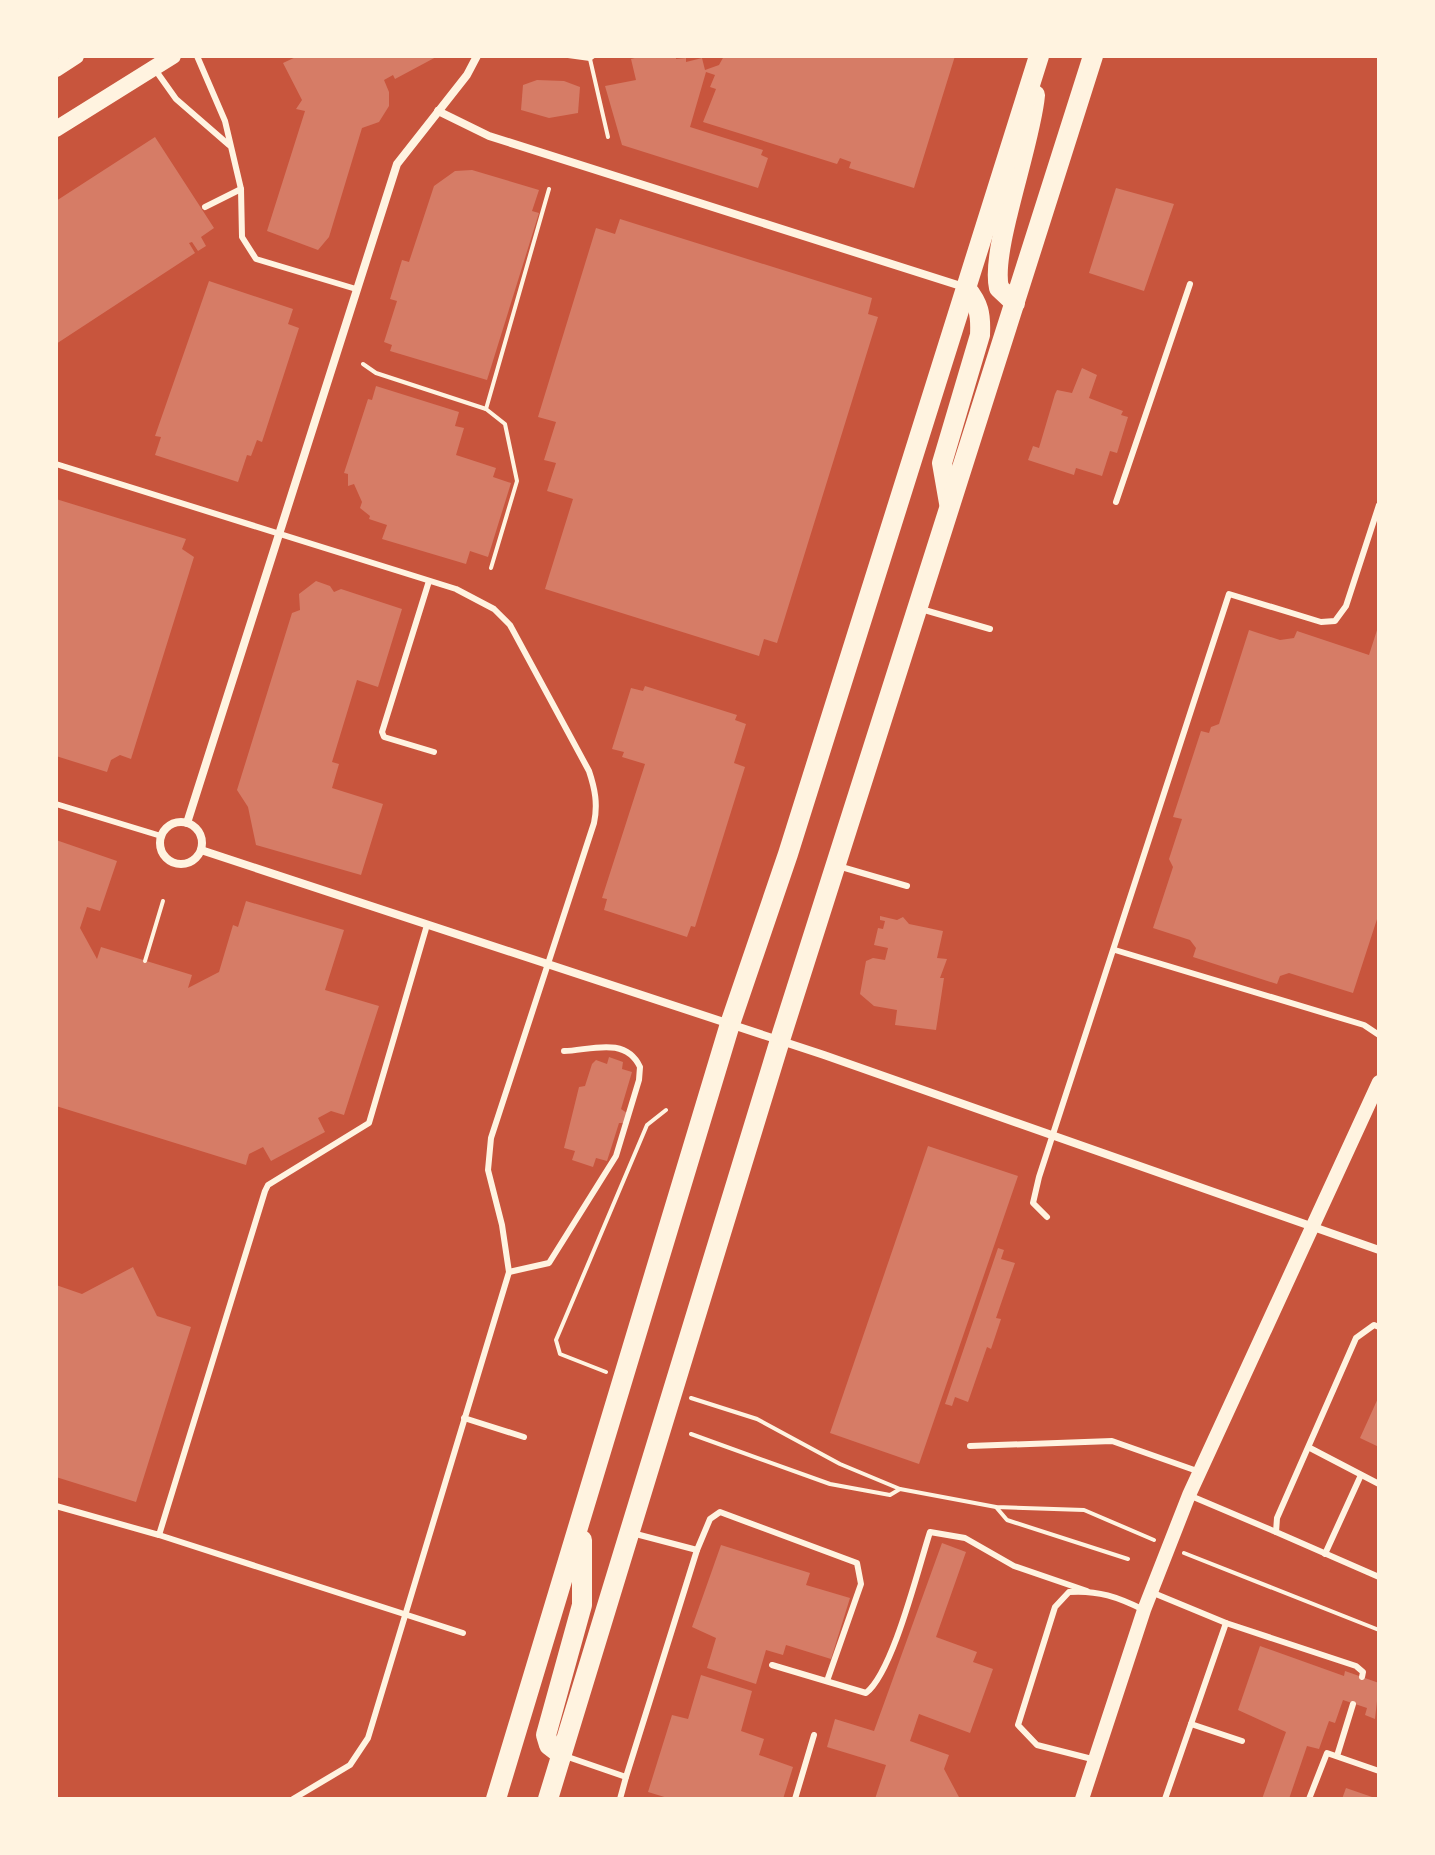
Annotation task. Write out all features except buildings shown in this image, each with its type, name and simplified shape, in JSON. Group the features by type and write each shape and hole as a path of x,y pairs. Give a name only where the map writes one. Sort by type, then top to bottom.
{"main road":[{"path":"56,69 76,56"},
{"path":"56,129 173,56"},
{"path":"548,1799 780,1040 838,866 1093,56"},
{"path":"1015,303 999,288 998,263 1033,123 1038,57"},
{"path":"496,1799 730,1024 788,854 1038,57"},
{"path":"950,507 942,463 980,335 978,302 966,288"},
{"path":"562,1755 549,1745 546,1735 582,1605 582,1520"}],"street":[{"path":"187,823 397,164 467,75 477,56"},
{"path":"438,111 489,136 966,288"},
{"path":"187,823 200,834 201,850 190,862 174,863 162,853 161,836 172,824 187,823"},
{"path":"201,850 780,1040 1313,1224 1379,1250"},
{"path":"1082,1799 1144,1610 1189,1495 1379,1082"}],"lane":[{"path":"197,56 225,121 241,189 242,237 256,259 356,289"},
{"path":"154,68 176,99 229,145"},
{"path":"205,207 241,189"},
{"path":"1116,502 1190,284"},
{"path":"56,464 429,581 480,600 510,625 589,771 597,807 491,1138 488,1170 502,1225 509,1272 368,1738 350,1765 293,1799"},
{"path":"1047,1217 1033,1203 1229,594 1321,622 1335,621 1346,606 1379,505"},
{"path":"429,581 382,732 384,737 434,752"},
{"path":"917,608 990,629"},
{"path":"56,804 161,836"},
{"path":"838,866 907,886"},
{"path":"159,1535 265,1191 268,1185 369,1123 427,925"},
{"path":"1115,950 1364,1025 1379,1035"},
{"path":"509,1272 549,1263 616,1156 639,1080 640,1067 628,1053 597,1044 564,1051"},
{"path":"1276,1532 1277,1518 1356,1338 1374,1325 1379,1327"},
{"path":"464,1418 524,1437"},
{"path":"970,1446 1112,1441 1200,1472"},
{"path":"1310,1448 1379,1484"},
{"path":"1325,1554 1361,1475"},
{"path":"1189,1495 1379,1577"},
{"path":"56,1506 159,1535 463,1633"},
{"path":"620,1799 697,1550 710,1519 720,1512 857,1563 861,1584 827,1681"},
{"path":"631,1532 697,1550"},
{"path":"772,1665 866,1693 885,1666 930,1532 965,1538 1014,1566 1087,1591 1115,1595 1144,1610"},
{"path":"1087,1591 1069,1592 1055,1607 1018,1725 1037,1745 1094,1760"},
{"path":"1151,1592 1226,1623 1356,1666 1363,1672 1362,1677"},
{"path":"1165,1799 1226,1623"},
{"path":"1337,1756 1353,1704"},
{"path":"1191,1724 1242,1741"},
{"path":"795,1799 814,1735"},
{"path":"1309,1799 1327,1753 1379,1771"},
{"path":"562,1755 626,1777"}],"path":[{"path":"568,56 592,57 608,137"},
{"path":"486,409 549,189"},
{"path":"363,364 376,373 486,409 505,424 517,481 491,568"},
{"path":"145,961 163,901"},
{"path":"616,1375 572,1362 560,1354 556,1340 647,1125 666,1110"},
{"path":"689,1397 757,1419 840,1464 900,1489 996,1507 1066,1507 1115,1523"},
{"path":"691,1434 830,1484 890,1495 900,1489"},
{"path":"996,1507 1007,1520 1128,1559"},
{"path":"1230,1572 1379,1630"}]}
